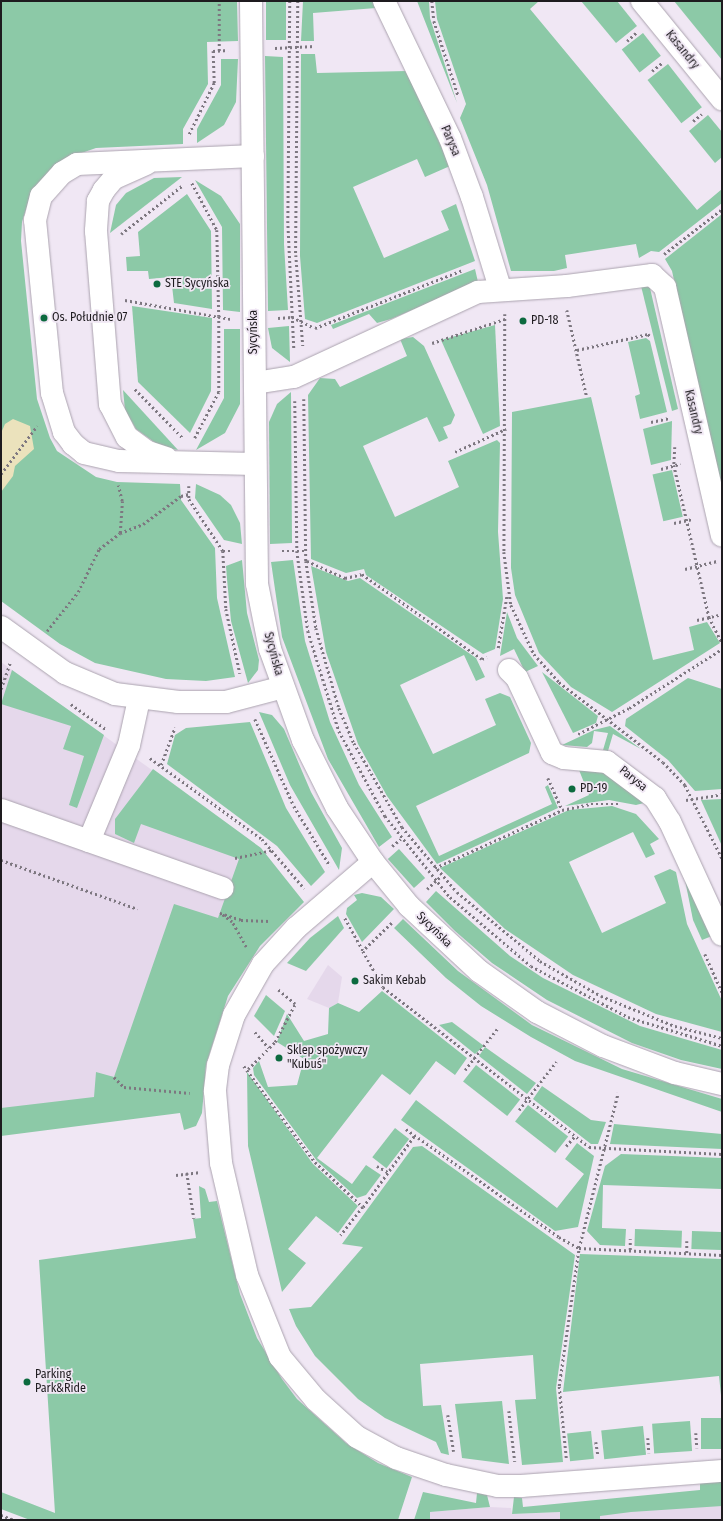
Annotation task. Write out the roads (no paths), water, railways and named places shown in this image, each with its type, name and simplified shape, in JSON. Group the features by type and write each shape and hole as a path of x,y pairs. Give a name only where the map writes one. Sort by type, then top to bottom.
{"street":[{"name":"Sycyńska","path":"251,1 257,584 270,649 283,687 325,787 373,862 409,906 473,967 537,1012 603,1046 676,1073 722,1084"},
{"name":"Parysa","path":"384,1 457,156 503,288"},
{"name":"Kasandry","path":"642,1 722,99"},
{"path":"253,156 164,158 78,164 62,173 41,196 35,238 56,405 64,432 84,453 119,461 190,465 255,464"},
{"path":"164,158 114,178 98,201 96,231 109,388 115,416 127,436 148,452 190,465"},
{"name":"Kasandry","path":"503,288 566,286 647,274 656,277 665,287 722,536"},
{"path":"255,383 299,375 478,292 503,288"},
{"path":"1,627 65,673 115,694 140,699 226,702 283,687"},
{"name":"Parysa","path":"509,670 517,678 549,748 564,758 616,766 662,807 722,935"},
{"path":"89,841 129,745 140,699"},
{"path":"1,810 223,888"},
{"path":"373,862 319,908 280,945 245,991 226,1036 215,1091 219,1150 239,1242 259,1313 280,1356 311,1395 357,1437 396,1458 446,1475 498,1486 521,1486 722,1471"}],"place":[{"name":"STE Sycyńska","path":"157,284"},
{"name":"Os. Południe 07","path":"44,318"},
{"name":"PD-18","path":"523,321"},
{"name":"PD-19","path":"572,789"},
{"name":"Sakim Kebab","path":"355,981"},
{"name":"Sklep spożywczy \"Kubuś\"","path":"279,1058"},
{"name":"Parking Park&Ride","path":"27,1382"}]}
